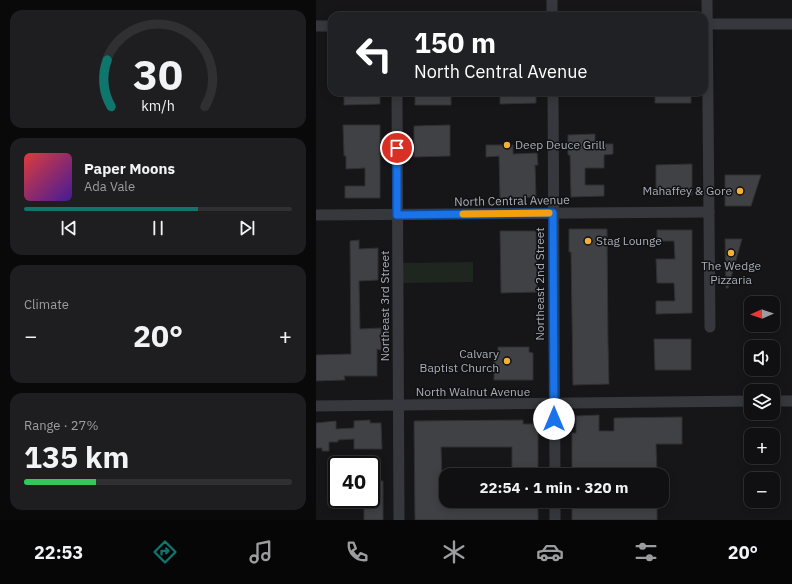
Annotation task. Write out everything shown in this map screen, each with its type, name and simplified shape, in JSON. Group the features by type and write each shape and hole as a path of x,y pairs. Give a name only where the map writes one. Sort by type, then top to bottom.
{"street":[{"path":"552,0 552,12"},
{"path":"706,12 707,0"},
{"path":"708,24 792,24"},
{"path":"316,26 328,26"},
{"name":"Northeast 3rd Street","path":"397,96 399,520"},
{"name":"Northeast 2nd Street","path":"553,96 554,468"},
{"path":"707,96 710,327"},
{"name":"North Central Avenue","path":"316,215 709,212"},
{"name":"North Walnut Avenue","path":"316,406 744,401"},
{"path":"780,401 792,401"},
{"path":"555,508 555,520"}],"shaded area":[{"path":"473,262 473,282 403,283 403,263"}],"building":[{"path":"344,96 380,96 380,104 344,105"},
{"path":"415,96 451,96 451,105 415,105"},
{"path":"500,96 536,96 536,103 500,104"},
{"path":"655,96 691,96 691,103 655,103"},
{"path":"343,125 380,125 380,198 345,198 345,186 365,186 365,168 346,169"},
{"path":"450,125 450,156 414,157 414,126"},
{"path":"595,134 595,144 613,144 613,154 604,155 604,168 585,168 585,185 604,185 604,196 571,197 568,135"},
{"path":"486,145 513,145 513,154 537,153 538,165 535,165 536,197 500,198 499,156 486,157"},
{"path":"692,164 692,195 656,195 656,165"},
{"name":"Mahaffey & Gore","path":"725,175 761,175 751,206 725,206"},
{"path":"569,229 607,229 609,384 573,385 571,252 569,252"},
{"path":"657,230 692,230 692,313 656,314 656,301 675,301 674,283 657,283 656,259 675,259 674,241 657,241"},
{"path":"500,231 536,231 537,292 501,293"},
{"name":"The Wedge Pizzaria","path":"725,239 742,239 728,288 726,288"},
{"path":"359,240 359,249 378,248 378,280 359,281 360,329 381,328 381,350 377,349 377,376 344,376 345,380 316,381 316,355 351,354 350,241"},
{"path":"654,339 691,339 691,370 655,370"},
{"path":"498,347 529,347 529,352 533,353 533,380 494,380 494,353 498,353"},
{"path":"599,415 599,431 614,431 614,418 682,417 682,444 656,444 657,468 572,468 572,433 576,433 576,416"},
{"path":"370,420 370,423 381,423 382,449 354,449 354,439 329,442 329,451 322,451 322,448 316,448 316,423 336,421 336,429 354,428 354,421"},
{"path":"523,420 523,424 538,424 538,468 512,468 512,447 441,447 442,468 439,468 439,508 538,508 538,520 415,520 414,421"},
{"path":"380,481 383,481 383,520 364,520 364,508 380,508"},
{"path":"572,508 657,508 657,520 572,520"}],"slow traffic":[{"path":"463,214 549,213"}],"place":[{"name":"Deep Deuce Grill","path":"507,145"},
{"name":"Mahaffey & Gore","path":"740,191"},
{"name":"Stag Lounge","path":"588,241"},
{"name":"The Wedge Pizzaria","path":"731,253"},
{"name":"Calvary Baptist Church","path":"507,361"}],"route":[{"path":"397,148 397,215 553,213 554,419"}]}
